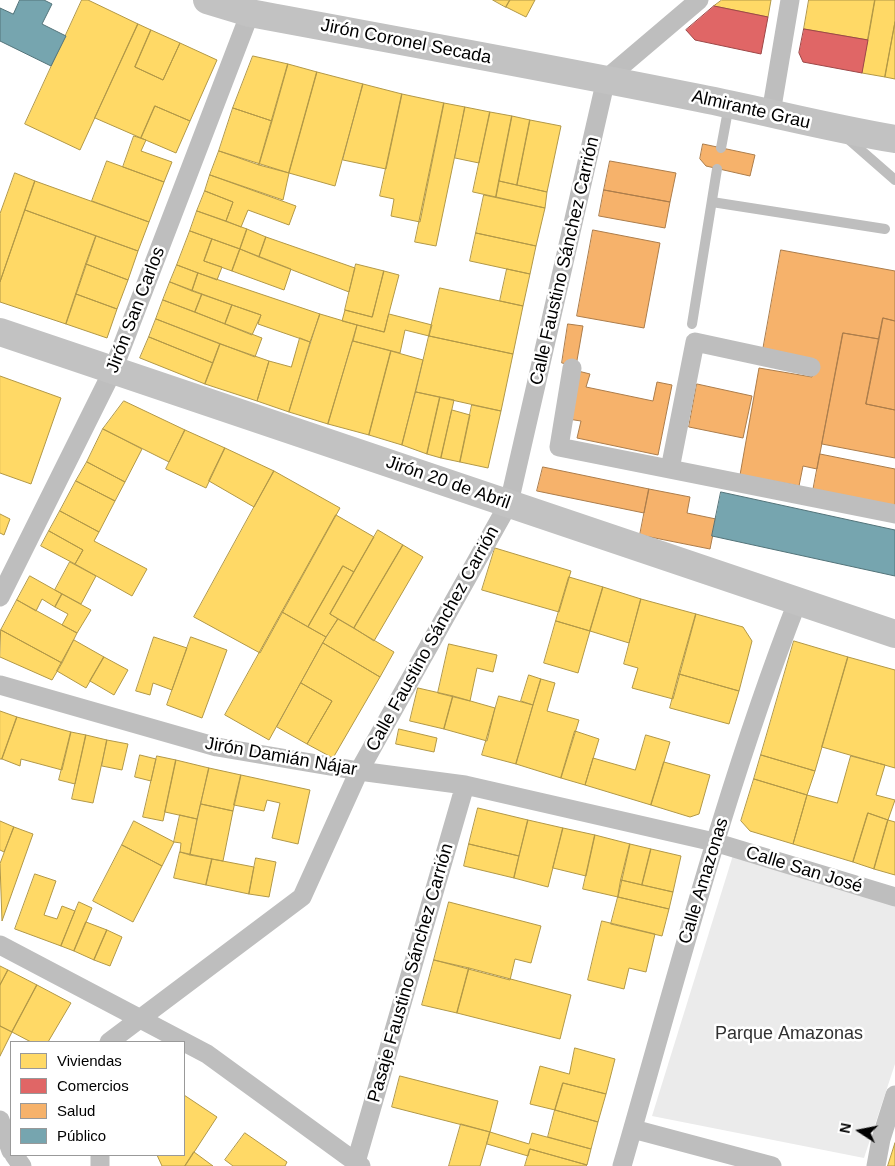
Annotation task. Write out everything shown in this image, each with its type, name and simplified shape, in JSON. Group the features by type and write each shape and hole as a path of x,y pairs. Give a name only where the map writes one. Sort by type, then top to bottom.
{"main road":[{"name":"Jirón Coronel Secada","path":"207,0 250,13 606,79"},
{"name":"Almirante Grau","path":"606,79 770,112 836,129 895,140"},
{"name":"Jirón 20 de Abril","path":"0,332 895,634"}],"street":[{"path":"606,79 700,0"},
{"path":"770,112 790,0"},
{"name":"Jirón San Carlos","path":"0,597 113,370 250,13"},
{"name":"Calle Faustino Sánchez Carrión","path":"110,1041 302,897 359,771 509,503 606,79"},
{"path":"670,469 695,342 811,367"},
{"path":"572,368 559,447 895,514"},
{"name":"Calle Amazonas","path":"622,1166 714,842 777,653 798,600"},
{"name":"Jirón Damián Nájar","path":"0,685 217,747 359,771 465,785 714,842"},
{"name":"Pasaje Faustino Sánchez Carrión","path":"359,1164 465,785"},
{"name":"Calle San José","path":"714,842 895,897"},
{"path":"0,945 183,1041"},
{"path":"185,1042 207,1054 359,1164"},
{"path":"876,1166 881,1140 895,1095"},
{"path":"10,1110 0,1118 10,1148"},
{"path":"632,1129 772,1166"}],"lane":[{"path":"721,148 729,104"},
{"path":"836,129 895,180"},
{"path":"692,324 718,169"},
{"path":"712,202 885,229"}],"green space":[{"name":"Parque Amazonas","path":"734,852 895,900 895,1064 864,1158 652,1116"}],"building: Viviendas":[{"path":"82,0 88,0 138,24 80,150 25,124"},
{"path":"493,0 510,0 506,7"},
{"path":"510,0 535,0 526,17 506,7"},
{"path":"722,0 771,0 768,17 714,6"},
{"path":"809,0 875,0 868,40 804,29"},
{"path":"875,0 895,0 895,22 885,77 862,73"},
{"path":"895,22 895,79 885,77"},
{"path":"138,24 151,30 135,67 163,80 180,43 217,60 190,121 155,106 141,138 95,118"},
{"path":"151,30 180,43 163,80 135,67"},
{"path":"253,56 288,64 272,121 233,108"},
{"path":"288,64 317,72 289,173 259,165"},
{"path":"317,72 363,84 335,186 289,173"},
{"path":"363,84 402,94 386,169 343,160"},
{"path":"402,94 444,103 420,222 391,216 394,199 380,196"},
{"path":"444,103 465,107 436,246 415,242"},
{"path":"155,106 190,121 176,153 141,138"},
{"path":"465,107 490,112 479,163 455,158"},
{"path":"233,108 272,121 259,165 219,151"},
{"path":"490,112 512,116 496,197 473,192"},
{"path":"512,116 530,120 517,185 499,181"},
{"path":"530,120 561,126 547,192 517,185"},
{"path":"134,136 146,140 141,151 172,162 164,182 123,167"},
{"path":"219,151 289,173 283,200 210,175"},
{"path":"107,161 164,182 149,222 92,201"},
{"path":"15,173 35,181 0,282 0,214"},
{"path":"210,175 296,206 289,225 248,210 241,227 226,221 233,202 205,191"},
{"path":"35,181 149,222 138,251 25,210"},
{"path":"499,181 547,192 545,208 496,197"},
{"path":"205,191 233,202 226,221 197,211"},
{"path":"484,195 545,208 536,246 476,233"},
{"path":"25,210 96,236 66,324 0,302 0,282"},
{"path":"197,211 247,229 240,249 190,231"},
{"path":"247,229 266,237 259,257 240,249"},
{"path":"190,231 212,239 204,261 222,267 217,280 177,265"},
{"path":"476,233 536,246 530,274 470,261"},
{"path":"96,236 138,251 128,280 86,264"},
{"path":"266,237 355,268 349,292 259,257"},
{"path":"212,239 240,249 232,271 204,261"},
{"path":"240,249 291,269 284,290 232,271"},
{"path":"86,264 128,280 117,309 76,294"},
{"path":"356,264 384,271 372,317 345,310"},
{"path":"177,265 198,273 192,291 170,282"},
{"path":"507,269 530,274 523,306 500,301"},
{"path":"384,271 399,275 384,332 342,321 345,310 372,317"},
{"path":"198,273 320,314 310,342 258,324 261,315 192,291"},
{"path":"170,282 202,294 195,312 163,300"},
{"path":"440,288 523,306 513,354 429,336"},
{"path":"76,294 117,309 107,338 66,324"},
{"path":"202,294 232,305 225,324 195,312"},
{"path":"163,300 262,338 255,357 156,319"},
{"path":"232,305 261,315 252,335 225,324"},
{"path":"320,314 357,325 328,424 289,412"},
{"path":"389,314 432,325 429,336 405,330 400,353 353,341 357,325 384,332"},
{"path":"156,319 220,344 213,363 149,337"},
{"path":"429,336 513,354 501,411 416,392"},
{"path":"149,337 213,363 205,384 140,358"},
{"path":"300,338 310,342 289,412 257,401 269,361 291,367"},
{"path":"353,341 391,351 369,435 328,424"},
{"path":"220,344 269,361 257,401 205,384"},
{"path":"391,351 423,360 402,445 369,435"},
{"path":"0,376 61,398 31,484 0,473"},
{"path":"416,392 440,397 427,454 402,445"},
{"path":"440,397 454,400 441,458 427,454"},
{"path":"124,401 185,430 169,462 103,429"},
{"path":"472,405 501,411 488,468 460,462"},
{"path":"452,410 470,415 460,462 441,458"},
{"path":"103,429 142,449 125,482 87,462"},
{"path":"185,430 225,448 206,488 166,469"},
{"path":"225,448 274,471 254,507 209,481"},
{"path":"87,462 125,482 115,501 76,481"},
{"path":"274,471 340,508 260,653 194,617"},
{"path":"76,481 115,501 99,532 60,511"},
{"path":"60,511 99,532 94,541 147,569 132,596 75,564 83,550 49,531"},
{"path":"0,514 10,519 4,535 0,533"},
{"path":"336,515 374,537 354,572 343,566 308,627 282,612"},
{"path":"378,530 403,545 354,628 330,614"},
{"path":"49,531 83,550 75,564 41,546"},
{"path":"403,545 423,557 374,641 354,628"},
{"path":"495,548 571,571 559,612 482,590"},
{"path":"70,562 96,576 81,604 55,590"},
{"path":"343,566 354,572 330,614 338,619 326,637 308,627"},
{"path":"30,576 62,594 55,607 42,599 36,611 17,600"},
{"path":"569,577 603,587 590,631 556,621"},
{"path":"603,587 641,599 629,643 590,631"},
{"path":"62,594 91,610 77,633 62,625 68,614 55,607"},
{"path":"641,599 696,614 673,699 632,688 638,668 624,664"},
{"path":"17,600 77,633 62,663 1,630"},
{"path":"282,612 326,637 269,740 225,715"},
{"path":"696,614 743,627 752,641 739,691 679,674"},
{"path":"338,619 394,652 380,677 323,643"},
{"path":"556,621 590,631 578,673 544,663"},
{"path":"1,630 62,663 52,680 0,657"},
{"path":"154,637 187,648 172,690 153,683 150,695 136,691"},
{"path":"191,637 227,650 202,718 167,705"},
{"path":"74,640 104,657 86,688 57,671"},
{"path":"794,641 848,657 815,771 761,755"},
{"path":"323,643 380,677 333,758 307,744 332,701 301,683"},
{"path":"449,644 497,655 493,672 477,668 470,701 438,693"},
{"path":"104,657 128,670 114,695 90,681"},
{"path":"848,657 895,670 895,768 822,747"},
{"path":"679,674 739,691 729,724 670,708"},
{"path":"529,675 541,679 533,705 521,701"},
{"path":"541,679 555,683 547,711 579,720 561,778 516,764"},
{"path":"301,683 332,701 307,744 277,727"},
{"path":"418,688 453,696 444,729 410,721"},
{"path":"453,696 495,708 487,741 444,729"},
{"path":"499,696 533,705 516,764 482,755"},
{"path":"0,711 17,717 2,759 0,759"},
{"path":"17,717 71,732 62,770 21,759 20,766 2,759"},
{"path":"399,729 437,738 434,752 396,744"},
{"path":"575,731 599,739 585,785 561,778"},
{"path":"71,732 86,735 75,784 59,780"},
{"path":"86,735 107,740 93,803 72,799"},
{"path":"646,735 670,742 651,805 585,785 593,758 635,770"},
{"path":"107,740 128,744 122,770 102,766"},
{"path":"140,755 156,759 151,781 135,777"},
{"path":"761,755 815,771 807,795 754,779"},
{"path":"157,756 176,760 163,821 143,817"},
{"path":"851,756 885,765 876,795 895,800 888,820 868,813 853,862 793,844 807,795 837,803"},
{"path":"176,760 209,768 197,819 165,812"},
{"path":"664,762 710,775 699,814 690,817 651,805"},
{"path":"209,768 241,775 233,811 201,804"},
{"path":"241,775 310,790 298,844 272,838 280,803 267,800 264,811 234,805"},
{"path":"754,779 807,795 793,844 750,831 741,821"},
{"path":"201,804 233,811 223,861 190,855"},
{"path":"478,808 528,820 519,856 469,844"},
{"path":"868,813 888,820 874,869 853,862"},
{"path":"180,815 197,819 190,855 180,852 181,843 174,842"},
{"path":"528,820 563,828 548,887 514,878"},
{"path":"888,820 895,822 895,875 874,869"},
{"path":"0,821 14,827 4,852 0,850"},
{"path":"134,821 174,842 162,866 122,845"},
{"path":"14,827 33,834 2,921 0,864"},
{"path":"563,828 595,835 586,876 553,868"},
{"path":"595,835 630,844 618,897 583,889"},
{"path":"469,844 519,856 514,878 464,866"},
{"path":"630,844 651,849 642,885 621,880"},
{"path":"122,845 162,866 133,922 93,901"},
{"path":"651,849 681,856 673,892 642,885"},
{"path":"180,852 212,859 206,885 174,878"},
{"path":"256,858 276,862 269,897 249,894"},
{"path":"212,859 254,867 249,894 206,885"},
{"path":"35,874 56,881 44,915 57,919 62,906 75,911 61,946 15,929"},
{"path":"621,880 673,892 669,909 618,897"},
{"path":"618,897 669,909 662,936 611,924"},
{"path":"79,902 92,908 74,951 61,946"},
{"path":"449,902 541,926 531,963 515,959 510,980 434,960"},
{"path":"602,921 655,934 646,972 629,968 624,989 588,980"},
{"path":"86,922 107,930 94,960 74,951"},
{"path":"107,930 122,937 110,966 94,960"},
{"path":"434,960 469,968 457,1013 422,1005"},
{"path":"0,966 8,970 0,985"},
{"path":"469,968 571,995 560,1039 457,1013"},
{"path":"8,970 37,985 12,1032 0,1026 0,985"},
{"path":"37,985 71,1003 49,1041 29,1041 12,1032"},
{"path":"0,1026 12,1032 0,1056"},
{"path":"575,1048 615,1059 606,1094 563,1083 555,1110 530,1104 540,1066 569,1074"},
{"path":"400,1076 498,1101 490,1132 392,1107"},
{"path":"563,1083 606,1094 598,1122 555,1110"},
{"path":"185,1096 217,1117 185,1166 162,1166 157,1156 185,1156"},
{"path":"555,1110 598,1122 591,1149 548,1137"},
{"path":"461,1124 490,1132 480,1166 449,1166"},
{"path":"490,1132 529,1144 532,1133 591,1149 587,1165 530,1149 528,1156 487,1144"},
{"path":"245,1133 287,1162 285,1166 233,1166 225,1160"},
{"path":"895,1143 895,1166 888,1166"},
{"path":"530,1149 587,1165 525,1166"},
{"path":"194,1152 213,1166 185,1166"}],"building: Comercios":[{"path":"714,6 768,17 761,54 695,40 686,30"},
{"path":"804,29 868,40 862,73 803,62 799,53"}],"building: Salud":[{"path":"703,144 755,155 750,176 706,166 700,159"},
{"path":"610,161 676,173 670,202 604,190"},
{"path":"604,190 670,202 665,228 599,216"},
{"path":"593,230 660,243 644,328 577,316"},
{"path":"781,250 895,271 895,321 883,318 879,339 843,333 817,469 803,466 799,486 740,475 759,368 812,377 815,360 763,350"},
{"path":"883,318 895,321 895,410 866,404"},
{"path":"568,324 583,326 576,366 562,363"},
{"path":"843,333 879,339 866,404 895,410 895,458 822,444"},
{"path":"578,371 590,374 586,387 653,401 657,382 672,385 658,455 577,438 581,421 568,419"},
{"path":"697,384 752,396 743,438 689,427"},
{"path":"820,454 895,469 895,507 813,491"},
{"path":"543,467 649,489 644,513 537,491"},
{"path":"649,489 690,497 687,513 716,519 710,549 640,535"}],"building: Público":[{"path":"20,0 44,0 52,4 42,24 66,36 51,66 0,41 0,8 13,14"},
{"path":"721,492 895,530 895,576 712,536"}]}
